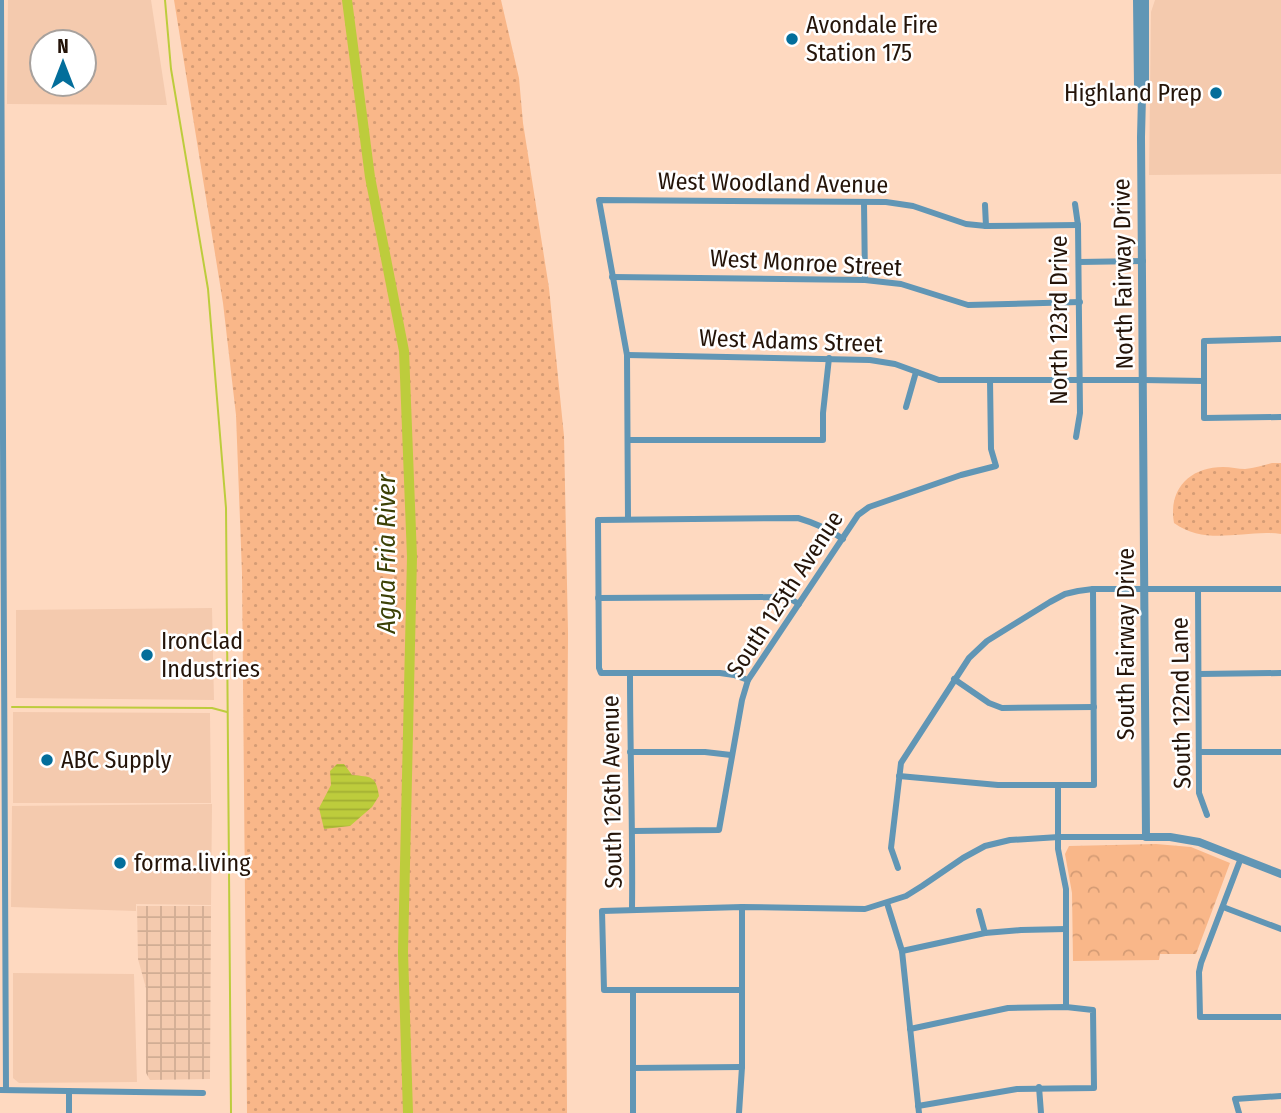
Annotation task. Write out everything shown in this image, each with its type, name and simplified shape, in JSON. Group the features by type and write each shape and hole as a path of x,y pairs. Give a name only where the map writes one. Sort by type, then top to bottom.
{"street":[{"path":"1,0 3,1090 203,1093"},
{"name":"North Fairway Drive","path":"1137,0 1138,87 1142,96"},
{"name":"North Fairway Drive","path":"1144,452 1142,96 1145,87 1145,0"},
{"name":"West Woodland Avenue","path":"612,276 599,200 886,202 913,206 965,223 986,226 1078,225"},
{"path":"864,202 864,280"},
{"name":"North 123rd Drive","path":"1075,204 1080,302 1080,413 1076,437"},
{"path":"985,205 986,226"},
{"path":"1079,262 1143,261"},
{"path":"612,276 627,355 628,519 798,518 822,526 843,539"},
{"name":"West Monroe Street","path":"612,276 864,280 901,284 968,305 1080,302"},
{"path":"1281,339 1204,341 1204,418 1281,417"},
{"name":"West Adams Street","path":"627,355 870,360 895,365 939,380 1204,381"},
{"path":"628,440 823,440 829,358"},
{"path":"906,407 916,372"},
{"name":"South 125th Avenue","path":"633,831 719,830 741,700 748,680 858,515 869,507 961,475 996,466 991,449 990,380"},
{"name":"South Fairway Drive","path":"1144,452 1146,837"},
{"name":"South 126th Avenue","path":"628,519 598,520 598,598 601,673 630,674 633,831 632,910 602,911 604,990 633,990"},
{"path":"900,776 998,785 1094,785 1093,589"},
{"name":"South 122nd Lane","path":"1198,589 1199,793 1207,815"},
{"path":"898,868 891,848 901,763 969,658 987,641 1050,602 1078,591 1281,589"},
{"path":"598,598 787,597 799,604"},
{"path":"630,674 720,673 748,680"},
{"path":"1199,674 1281,673"},
{"path":"954,680 989,703 1002,708 1094,707"},
{"path":"1199,752 1281,751"},
{"path":"630,752 705,752 731,755"},
{"path":"1058,786 1058,849 1066,889 1066,1007"},
{"path":"632,910 741,907 865,909 906,896 985,846 1010,840 1059,837 1170,837 1192,840 1281,874"},
{"path":"1241,858 1199,972 1200,1017 1281,1017"},
{"path":"887,903 902,951 910,1030 919,1109 1017,1089 1094,1088 1094,1010 1066,1007 1008,1008 910,1030"},
{"path":"739,1113 742,1067 741,907"},
{"path":"1223,907 1281,929"},
{"path":"979,911 985,933"},
{"path":"902,951 985,933 1066,929"},
{"path":"633,1113 633,990 742,990"},
{"path":"633,1068 742,1067"},
{"path":"1039,1087 1041,1113"},
{"path":"69,1091 69,1113"},
{"path":"1238,1113 1235,1099 1281,1097"}],"shaded area":[{"path":"8,0 151,0 167,105 7,104"},
{"name":"Highland Prep","path":"1155,0 1281,0 1281,174 1149,175 1151,12"},
{"path":"212,608 214,700 16,698 16,610"},
{"path":"13,712 210,713 211,803 13,803"},
{"path":"337,764 344,764 352,775 372,778 379,796 372,807 350,826 324,829 319,808 331,785 330,771"},
{"path":"212,804 211,905 136,904 136,911 11,907 12,806"},
{"path":"137,906 211,906 210,1079 150,1080 146,1073 146,988 138,959"},
{"path":"13,973 134,974 137,1082 19,1083 13,1078"}],"green space":[{"path":"174,0 501,0 519,78 523,123 549,288 564,436 568,633 567,1113 247,1113 242,573 236,415 223,303"},
{"path":"1281,463 1281,534 1213,536 1187,530 1174,523 1174,500 1178,490 1191,476 1211,468 1245,469"},
{"path":"1156,844 1191,847 1230,863 1196,954 1160,954 1159,960 1073,961 1072,893 1065,854 1069,846"}],"waterway":[{"path":"165,0 171,69 208,289 226,508 231,1113"},
{"name":"Agua Fria River","path":"347,0 370,177 404,351 412,557 403,952 408,1113"},
{"path":"12,707 212,708 227,712"}],"place":[{"name":"Avondale Fire Station 175","path":"792,39"},
{"name":"Highland Prep","path":"1216,93"},
{"name":"IronClad Industries","path":"147,655"},
{"name":"ABC Supply","path":"47,760"},
{"name":"forma.living","path":"120,863"}]}
